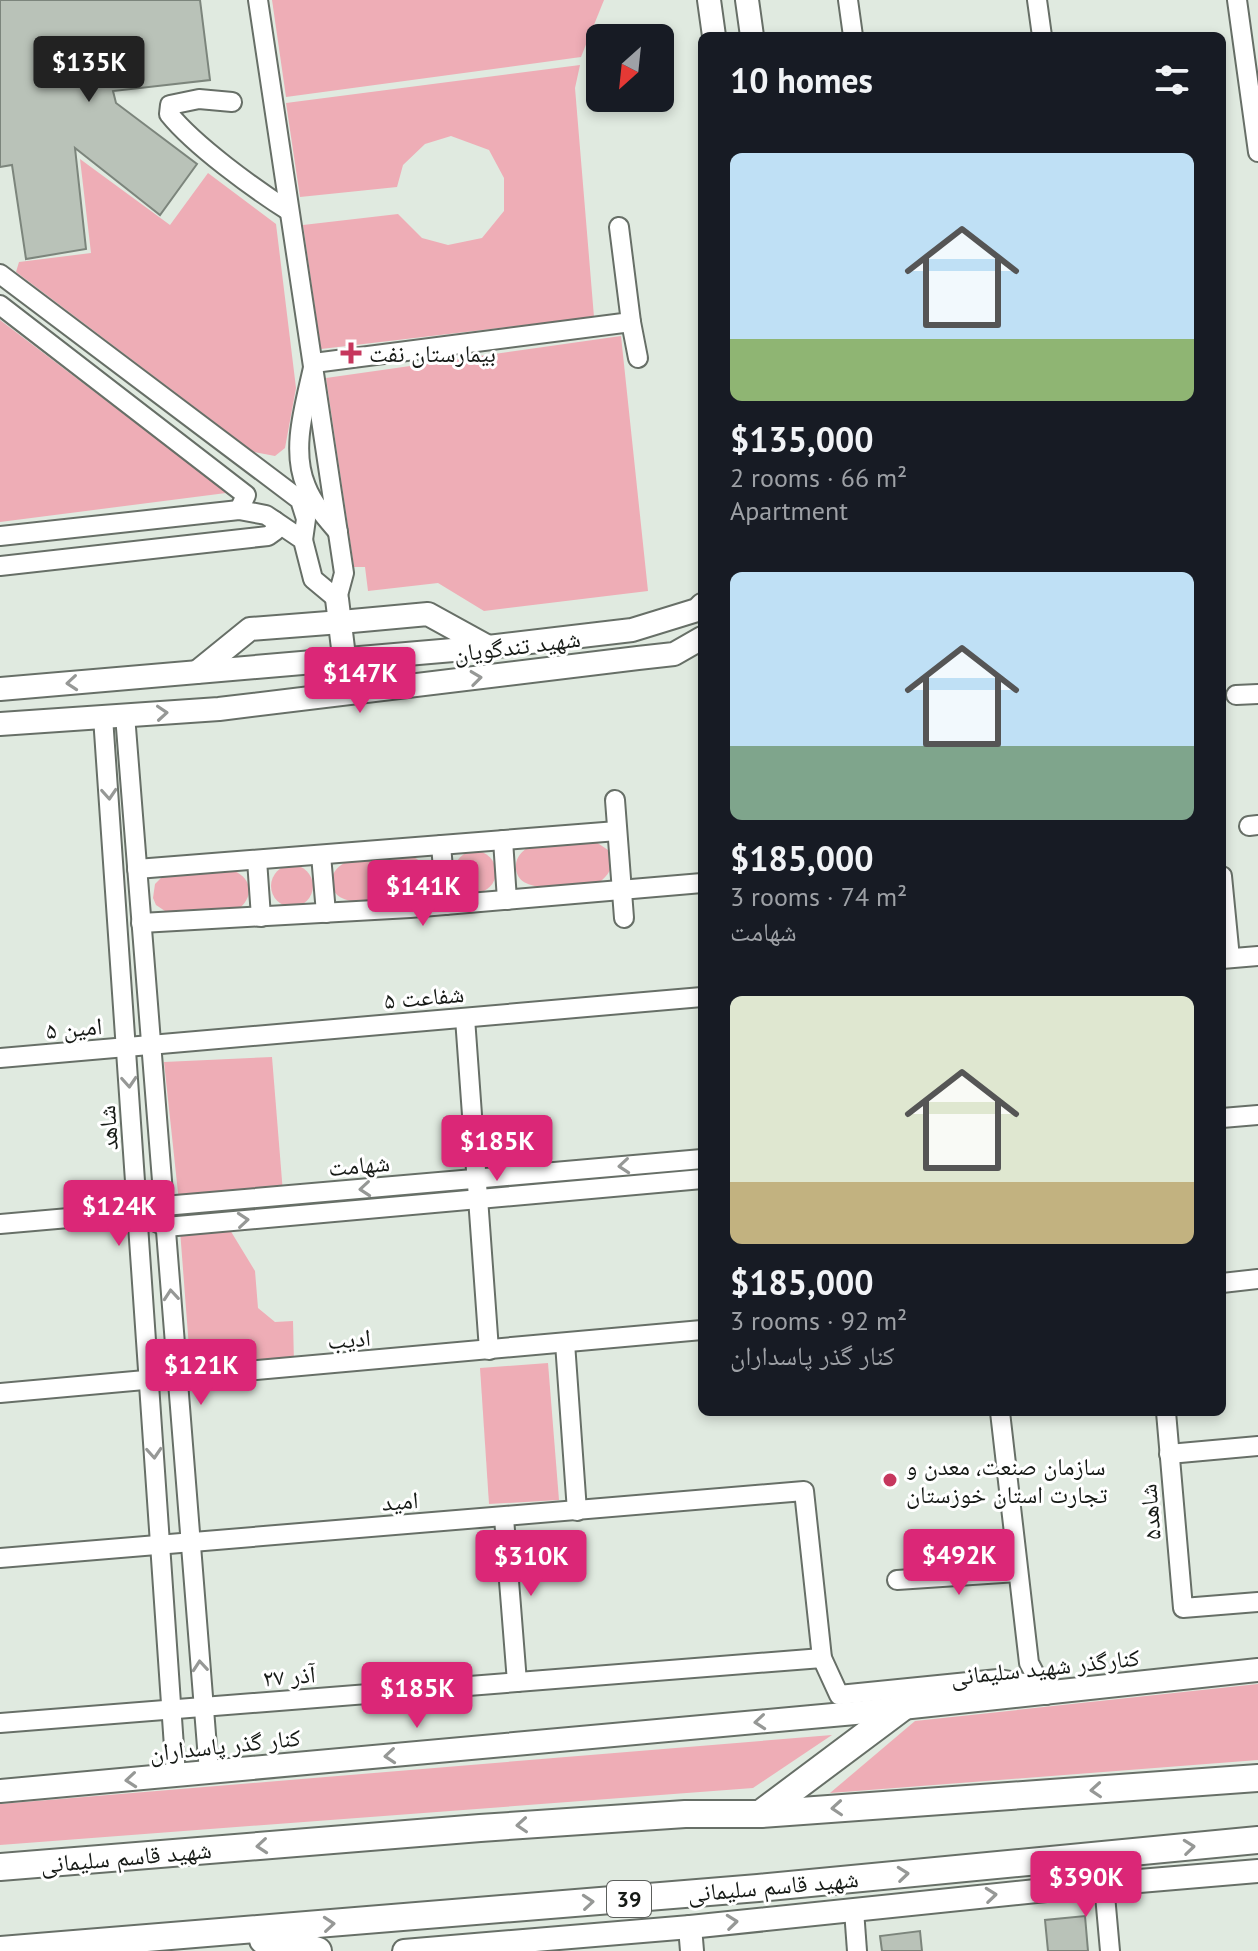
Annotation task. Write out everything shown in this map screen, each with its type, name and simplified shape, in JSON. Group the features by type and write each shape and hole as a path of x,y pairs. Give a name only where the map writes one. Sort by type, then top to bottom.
{"highway":[{"path":"760,1814 903,1707"},
{"name":"شهید قاسم سلیمانی","path":"0,1867 480,1828 685,1814 760,1814 1258,1778"},
{"name":"شهید قاسم سلیمانی","path":"0,1950 774,1887 1258,1840"},
{"path":"84,1945 134,1948 280,1939 318,1951"}],"main road":[{"path":"709,0 713,32"},
{"path":"747,0 751,32"},
{"path":"337,599 348,693"},
{"name":"شهید تندگویان","path":"0,689 488,647 632,630 698,609"},
{"path":"196,672 250,629 428,614 488,647"},
{"path":"632,630 638,658"},
{"name":"شهید تندگویان","path":"0,724 219,709 674,654 698,640"},
{"name":"کنارگذر شهید سلیمانی","path":"838,1714 1046,1695 1258,1670"},
{"name":"کنار گذر پاسداران","path":"0,1791 838,1714"},
{"path":"404,1951 690,1927 1258,1871"},
{"path":"690,1927 692,1951"}],"street":[{"path":"0,274 300,500 306,519 303,540 313,579 337,599 344,573 339,533 258,0"},
{"path":"848,0 852,32"},
{"path":"1037,0 1041,32"},
{"path":"1237,0 1258,152"},
{"path":"232,102 199,99 170,105 169,114 181,129 289,211"},
{"path":"619,227 638,358"},
{"path":"0,305 246,495 239,510"},
{"path":"314,363 631,322"},
{"path":"314,363 298,449 305,485 318,508 339,533"},
{"path":"0,536 239,510 266,515 303,540"},
{"path":"0,566 268,536 275,531 275,521"},
{"path":"313,579 333,581 344,573"},
{"path":"1236,695 1258,694"},
{"name":"شاهد","path":"114,716 137,869 209,1772"},
{"name":"شاهد","path":"114,716 127,1048 176,1776"},
{"path":"615,800 624,918"},
{"path":"137,869 617,831"},
{"path":"503,840 507,900"},
{"path":"441,845 446,905"},
{"path":"321,855 326,913"},
{"path":"257,860 261,917"},
{"path":"141,923 446,905 698,883"},
{"path":"1226,958 1258,956"},
{"name":"شفاعت ۵","path":"151,1046 698,997"},
{"path":"465,1018 489,1350"},
{"name":"امین ۵","path":"0,1058 151,1046"},
{"path":"1226,1118 1258,1115"},
{"name":"شهامت","path":"0,1224 137,1212 164,1206 698,1159"},
{"name":"شهامت","path":"166,1227 698,1179"},
{"path":"137,1212 166,1227"},
{"path":"1226,1283 1258,1279"},
{"name":"ادیب","path":"0,1393 698,1330"},
{"path":"565,1343 577,1511"},
{"path":"1000,1416 1029,1663 1046,1695"},
{"name":"شاهد۵","path":"1166,1416 1183,1608 1258,1602"},
{"path":"1169,1454 1258,1446"},
{"name":"امید","path":"0,1558 804,1491 822,1658"},
{"path":"504,1518 517,1682"},
{"path":"897,1580 1018,1572"},
{"path":"822,1658 839,1695 998,1679 1023,1683 1046,1695"},
{"name":"آذر ۲۷","path":"0,1723 822,1658"},
{"path":"1104,1884 1110,1951"},
{"path":"854,1910 857,1951"}],"shaded area":[{"path":"272,0 604,0 594,24 586,24 586,45 581,57 286,97"},
{"path":"580,65 575,88 594,317 321,349 303,225 398,214 422,238 448,245 482,238 504,211 504,178 489,150 451,136 425,144 403,165 397,187 300,197 286,103"},
{"path":"80,159 170,225 208,173 276,224 296,388 285,448 275,456 254,452 16,272 19,262 91,253"},
{"path":"0,320 221,488 226,493 0,522"},
{"path":"621,336 648,591 484,611 438,583 368,591 365,567 354,567 326,378"},
{"path":"596,842 608,850 611,859 610,871 601,881 539,887 520,878 516,869 520,854 527,848"},
{"path":"475,851 490,857 496,872 490,887 475,893 460,887 454,872 460,857"},
{"path":"413,857 424,865 428,875 426,886 417,896 355,902 336,893 332,884 336,869 344,863"},
{"path":"292,865 307,871 313,886 307,901 292,907 277,901 271,886 277,871"},
{"path":"234,871 245,879 249,889 246,900 237,910 168,913 156,905 153,898 155,884 165,874"},
{"path":"272,1057 283,1193 179,1202 164,1062"},
{"path":"227,1225 255,1271 258,1308 275,1322 293,1321 294,1364 191,1374 180,1230"},
{"path":"548,1363 559,1500 489,1504 480,1368"},
{"path":"1258,1684 1258,1760 830,1793 915,1721"},
{"path":"832,1735 753,1788 0,1845 0,1804"}],"building":[{"path":"0,0 200,0 210,80 113,91 116,103 197,164 160,215 75,148 86,249 26,259 12,165 0,167"},
{"path":"1085,1916 1088,1951 1048,1951 1045,1920"},
{"path":"920,1931 922,1951 882,1951 880,1936"}],"place":[{"name":"بیمارستان نفت","path":"351,353"},
{"name":"سازمان صنعت، معدن و تجارت استان خوزستان","path":"890,1480"}]}
